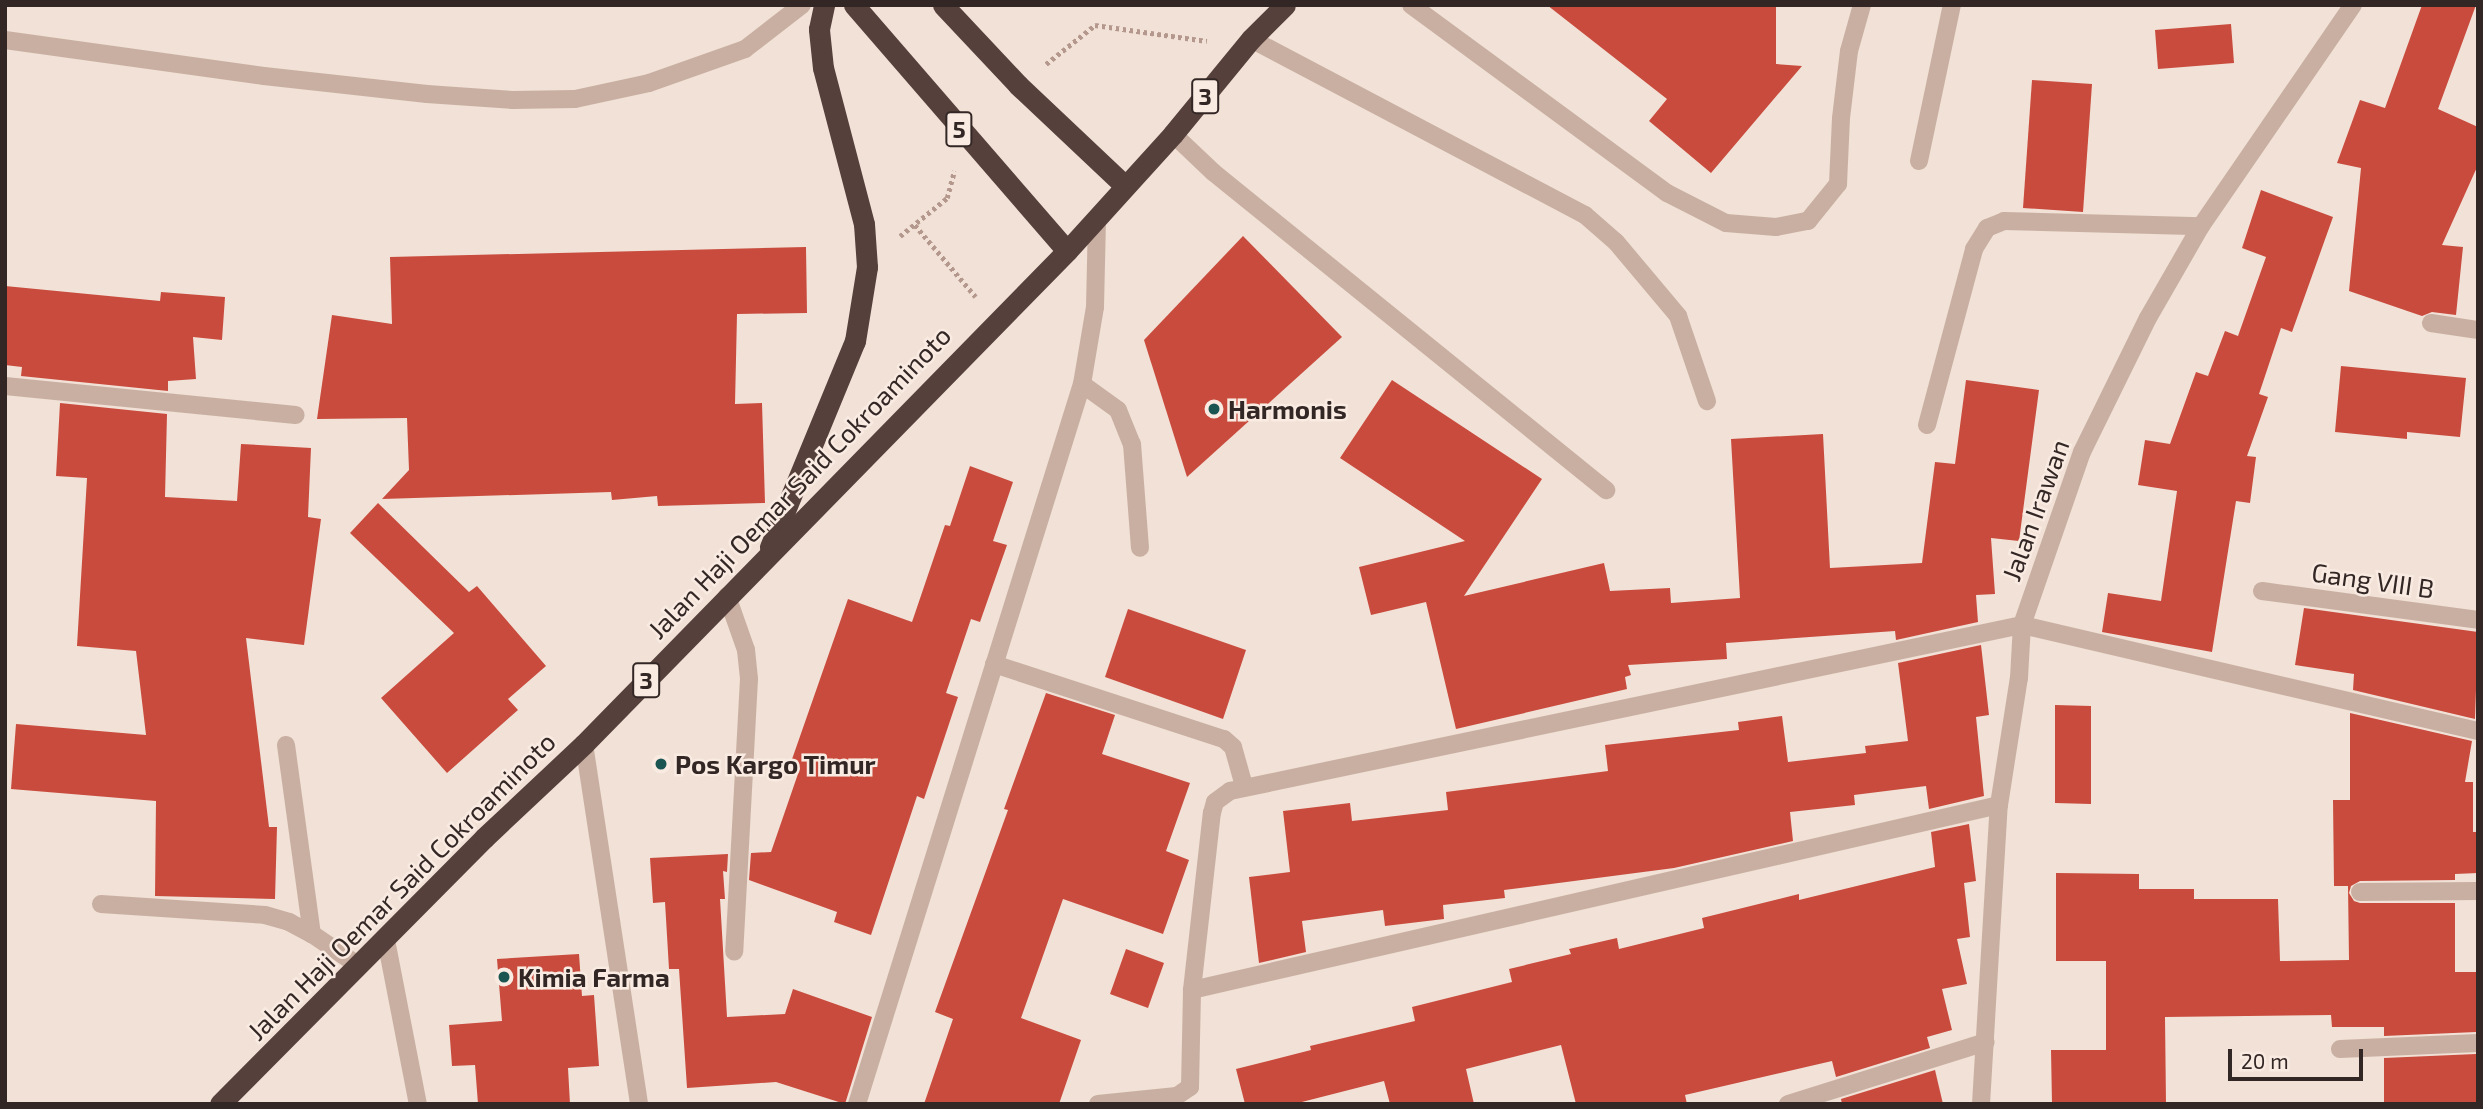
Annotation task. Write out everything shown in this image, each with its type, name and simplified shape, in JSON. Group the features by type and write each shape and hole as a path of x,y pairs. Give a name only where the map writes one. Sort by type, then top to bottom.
{"highway":[{"path":"767,555 855,341 867,267 864,224 823,68 819,29 824,5"},
{"name":"5","path":"854,5 1067,251"},
{"path":"943,5 1018,85 1125,186"},
{"name":"Jalan Haji Oemar Said Cokroaminoto","path":"220,1104 386,940 484,838 584,744 996,320 1067,251 1173,134 1251,39 1284,5"}],"street":[{"path":"5,40 264,76 427,94 513,100 575,99 649,83 745,49 802,5"},
{"path":"1411,5 1667,193 1726,223 1776,227 1808,221 1838,184 1841,118 1849,51 1862,5"},
{"path":"1919,161 1952,5"},
{"name":"Jalan Irawan","path":"1981,1104 1998,805 2019,678 2022,625 2082,452 2148,318 2201,226 2353,5"},
{"path":"1251,39 1585,215 1616,242 1678,316 1707,401"},
{"path":"1173,134 1213,172 1606,490"},
{"path":"857,1104 1082,384 1095,307 1097,218"},
{"path":"1927,425 1974,249 1987,228 2004,221 2201,226"},
{"path":"2431,323 2478,330"},
{"path":"1082,384 1118,410 1132,444 1140,548"},
{"path":"5,386 296,415"},
{"name":"Gang VIII B","path":"2262,591 2478,620"},
{"path":"727,596 746,650 749,680 734,952"},
{"path":"1098,1104 1177,1096 1190,1087 1192,990 1212,813 1220,795 1244,786 2022,625 2478,731"},
{"path":"994,664 1224,740 1233,747 1244,786"},
{"path":"584,744 639,1104"},
{"path":"286,746 312,933"},
{"path":"1192,990 1998,805"},
{"path":"2360,892 2478,891"},
{"path":"101,904 265,915 312,933 359,966"},
{"path":"386,940 418,1104"},
{"path":"1788,1104 1986,1042"},
{"path":"2340,1049 2478,1043"}],"path":[{"path":"915,225 996,320"}],"building":[{"path":"1547,5 1776,5 1776,64 1802,66 1711,173 1649,121 1667,99"},
{"path":"2422,5 2476,5 2438,109 2478,127 2478,165 2442,245 2463,247 2456,315 2432,312 2422,316 2349,291 2361,168 2337,163 2360,100 2385,108"},
{"path":"2231,24 2234,63 2158,69 2155,30"},
{"path":"2032,80 2092,84 2083,212 2023,208"},
{"path":"2261,190 2333,217 2292,332 2281,328 2259,394 2268,397 2247,456 2256,457 2250,503 2236,501 2212,652 2102,632 2108,593 2161,601 2177,491 2138,485 2145,440 2170,444 2196,372 2208,376 2225,331 2238,336 2266,257 2242,248"},
{"name":"Harmonis","path":"1243,236 1342,337 1187,477 1144,340"},
{"path":"806,247 807,313 737,314 735,404 762,403 765,503 658,506 657,496 612,500 611,492 382,499 409,470 407,418 317,419 332,315 392,324 390,257"},
{"path":"5,286 160,301 161,292 225,297 222,340 193,337 196,379 168,381 168,391 21,376 22,367 5,365"},
{"path":"2341,366 2466,378 2460,437 2407,432 2407,439 2335,432"},
{"path":"1392,380 1542,479 1464,596 1604,563 1610,591 1670,588 1671,603 1740,598 1731,439 1823,434 1830,568 1922,563 1935,462 1955,464 1966,380 2039,390 2019,541 1991,538 1995,594 1976,595 1978,622 1896,640 1895,631 1726,643 1727,659 1628,665 1631,675 1625,677 1627,689 1456,729 1426,602 1371,615 1359,567 1465,541 1340,458"},
{"path":"60,403 167,414 165,497 237,501 241,444 311,448 308,517 321,519 304,645 246,638 269,827 277,827 275,899 155,896 156,801 11,789 16,724 146,735 136,651 77,646 87,478 56,476"},
{"path":"970,466 1013,482 993,541 1007,545 980,622 971,619 946,693 958,697 924,799 917,796 871,935 834,922 837,912 749,880 751,853 771,852 800,768 790,765 848,599 912,622 945,525 950,526"},
{"path":"378,503 469,592 477,586 546,666 508,699 518,710 447,773 381,698 454,633 350,533"},
{"path":"2304,608 2478,632 2475,719 2353,690 2354,674 2295,665"},
{"path":"1128,609 1246,650 1223,719 1105,677"},
{"path":"1981,645 1989,715 1976,717 1984,796 1929,809 1926,786 1854,795 1855,805 1790,812 1793,841 1674,868 1504,890 1505,898 1443,905 1444,919 1385,926 1383,910 1302,921 1306,952 1259,963 1249,877 1290,872 1283,811 1350,803 1352,821 1448,810 1446,792 1608,771 1605,745 1739,730 1738,722 1782,716 1788,762 1866,753 1865,746 1908,741 1898,663"},
{"path":"1046,693 1115,715 1102,754 1190,783 1166,851 1189,860 1163,934 1063,899 1021,1018 1081,1040 1059,1104 924,1104 953,1019 935,1012 1008,810 1004,809"},
{"path":"2055,705 2091,706 2091,804 2055,803"},
{"path":"2350,713 2472,741 2465,782 2473,782 2473,832 2478,832 2478,873 2455,874 2455,880 2360,881 2351,886 2349,893 2354,901 2360,903 2455,903 2455,972 2477,972 2476,1032 2384,1036 2384,1027 2332,1027 2331,1015 2165,1017 2166,1104 2052,1104 2051,1050 2106,1050 2106,961 2056,961 2056,873 2139,874 2139,889 2194,889 2194,899 2278,899 2280,961 2349,960 2348,886 2334,886 2333,800 2350,800"},
{"path":"1969,824 1976,881 1964,883 1970,937 1957,939 1967,984 1942,989 1952,1030 1927,1037 1930,1048 1836,1077 1832,1061 1685,1095 1687,1104 1576,1104 1561,1045 1466,1069 1474,1104 1390,1104 1384,1081 1294,1104 1245,1104 1236,1069 1311,1050 1310,1046 1415,1021 1412,1007 1512,982 1509,969 1571,954 1569,949 1617,938 1619,949 1704,928 1702,918 1799,894 1799,900 1935,867 1931,832"},
{"path":"728,854 727,872 723,871 725,899 720,899 727,1017 785,1014 793,989 872,1017 845,1104 776,1082 687,1088 679,969 669,969 665,902 653,903 650,858"},
{"path":"1126,949 1164,963 1148,1008 1110,994"},
{"path":"579,954 582,996 594,995 599,1066 568,1068 570,1104 478,1104 475,1065 452,1066 449,1025 502,1021 497,959"},
{"path":"2476,1054 2476,1104 2384,1104 2384,1058"},
{"path":"1935,1070 1943,1104 1842,1104 1841,1099"}],"place":[{"name":"Harmonis","path":"1214,409"},
{"name":"Pos Kargo Timur","path":"661,764"},
{"name":"Kimia Farma","path":"504,977"}]}
